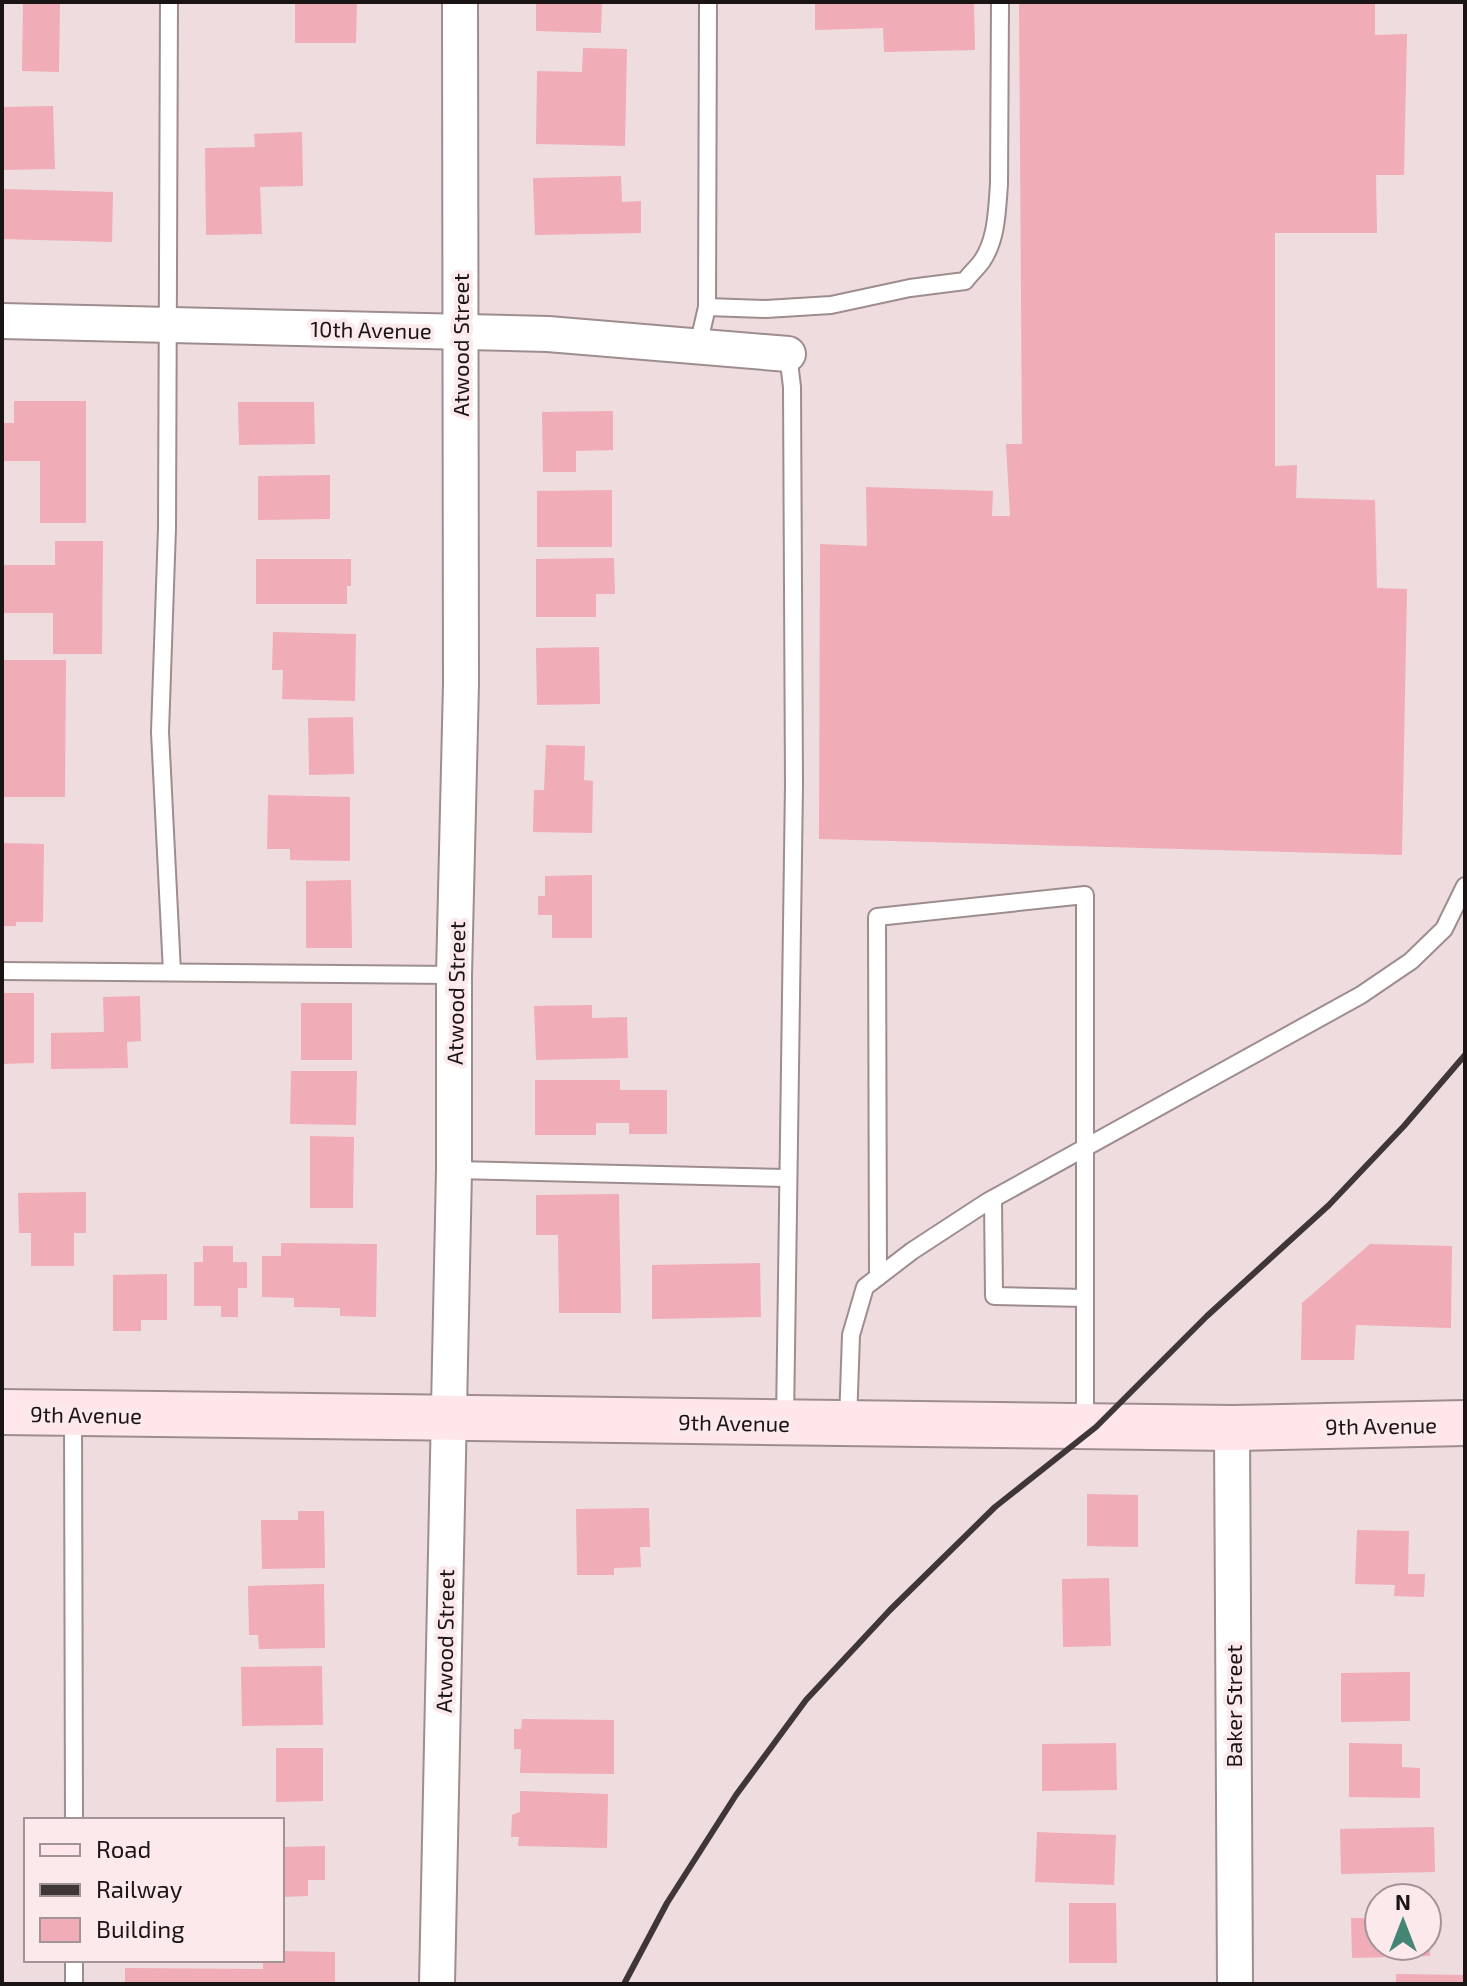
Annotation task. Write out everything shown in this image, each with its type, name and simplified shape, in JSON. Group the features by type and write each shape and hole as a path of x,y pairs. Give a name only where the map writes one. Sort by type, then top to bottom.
{"main road":[{"name":"9th Avenue","path":"2,1412 1232,1428 1465,1423"}],"street":[{"name":"Atwood Street","path":"437,1984 461,684 460,2"},
{"name":"10th Avenue","path":"2,321 548,334 788,354"},
{"name":"Baker Street","path":"1232,1428 1235,1984"}],"lane":[{"path":"169,2 167,528 160,732 172,972"},
{"path":"698,346 707,307 708,2"},
{"path":"707,307 766,309 831,305 910,288 965,281 983,258 993,236 997,210 1000,2"},
{"path":"784,1423 794,785 792,387 788,354"},
{"path":"848,1424 851,1335 865,1287 912,1251 993,1199 1361,995 1411,961 1444,929 1465,886"},
{"path":"878,1277 877,917 1085,895 1085,1426"},
{"path":"2,971 454,975"},
{"path":"454,1170 787,1178"},
{"path":"993,1199 994,1296 1085,1298"},
{"path":"73,1413 74,1818"},
{"path":"74,1962 74,1984"}],"building":[{"path":"23,2 60,2 59,72 22,71"},
{"path":"295,2 357,2 356,43 295,43"},
{"path":"536,2 602,2 601,33 536,31"},
{"path":"815,2 974,2 975,50 884,52 883,28 815,30"},
{"path":"1019,2 1375,2 1375,35 1407,34 1404,175 1376,175 1377,233 1275,233 1275,466 1297,465 1296,498 1375,500 1377,588 1407,589 1402,855 819,839 820,544 867,546 866,487 993,491 992,516 1010,516 1006,444 1022,444"},
{"path":"583,48 627,49 625,146 536,144 537,71 582,72"},
{"path":"53,106 55,169 2,170 2,107"},
{"path":"302,132 303,186 260,187 262,234 206,235 205,148 255,147 254,134"},
{"path":"621,176 622,202 641,201 641,233 535,235 533,178"},
{"path":"2,189 113,192 112,242 2,239"},
{"path":"14,401 86,401 86,523 40,523 40,461 2,461 2,423 14,423"},
{"path":"238,402 314,402 315,444 239,445"},
{"path":"613,411 613,450 576,451 576,472 543,472 542,412"},
{"path":"330,475 330,519 258,520 258,476"},
{"path":"612,490 612,547 537,547 537,491"},
{"path":"55,541 103,541 102,654 53,654 53,613 2,613 2,565 55,565"},
{"path":"614,558 615,594 596,594 596,617 536,617 536,559"},
{"path":"256,559 351,559 347,604 256,604"},
{"path":"273,632 356,634 355,701 282,699 283,670 272,670"},
{"path":"599,647 600,704 537,705 536,648"},
{"path":"2,660 66,660 65,797 2,797"},
{"path":"353,717 354,774 309,775 308,718"},
{"path":"546,745 585,746 584,780 593,781 592,833 533,832 534,790 544,790"},
{"path":"268,795 350,797 350,861 290,860 290,849 267,849"},
{"path":"2,843 44,844 43,922 16,922 16,926 2,926"},
{"path":"592,875 592,938 552,938 552,915 538,915 538,896 545,896 545,876"},
{"path":"351,880 352,948 306,948 306,881"},
{"path":"2,993 34,993 34,1063 2,1064"},
{"path":"140,996 141,1041 127,1042 128,1068 51,1069 51,1033 104,1032 103,997"},
{"path":"301,1003 352,1003 352,1060 301,1060"},
{"path":"592,1005 592,1018 627,1017 628,1058 536,1060 534,1006"},
{"path":"291,1071 357,1071 356,1125 290,1124"},
{"path":"535,1080 620,1080 620,1090 667,1090 667,1134 629,1134 629,1123 596,1123 596,1135 535,1135"},
{"path":"310,1136 354,1137 353,1208 310,1208"},
{"path":"86,1192 86,1233 74,1233 74,1266 31,1266 31,1233 19,1233 18,1193"},
{"path":"619,1194 621,1313 559,1313 558,1235 536,1235 536,1195"},
{"path":"281,1243 377,1244 376,1317 340,1316 340,1308 294,1307 294,1298 262,1297 262,1256 281,1256"},
{"path":"1370,1244 1452,1246 1451,1328 1356,1325 1354,1360 1301,1360 1302,1303"},
{"path":"203,1246 233,1246 233,1262 247,1262 247,1288 238,1288 238,1317 221,1317 221,1306 194,1306 194,1262 203,1262"},
{"path":"760,1263 761,1317 652,1319 652,1265"},
{"path":"167,1274 167,1320 141,1320 141,1331 113,1331 113,1275"},
{"path":"1087,1494 1138,1495 1138,1547 1087,1546"},
{"path":"649,1508 650,1547 640,1547 641,1567 614,1568 614,1575 577,1575 576,1509"},
{"path":"298,1511 324,1511 325,1568 262,1569 261,1520 298,1520"},
{"path":"1357,1530 1409,1531 1408,1574 1425,1574 1424,1597 1394,1596 1395,1585 1355,1584"},
{"path":"1109,1578 1111,1646 1063,1647 1062,1579"},
{"path":"324,1584 325,1648 259,1649 258,1635 249,1635 248,1586"},
{"path":"322,1666 323,1725 242,1726 241,1667"},
{"path":"1410,1672 1410,1721 1341,1722 1341,1673"},
{"path":"522,1719 614,1720 614,1774 520,1773 521,1749 514,1749 514,1729 521,1729"},
{"path":"1116,1743 1117,1790 1042,1791 1042,1744"},
{"path":"1349,1743 1402,1744 1402,1767 1420,1768 1420,1798 1349,1797"},
{"path":"276,1748 323,1748 323,1801 276,1802"},
{"path":"520,1791 608,1794 607,1848 518,1846 519,1837 511,1837 512,1815 520,1812"},
{"path":"1434,1827 1435,1872 1341,1874 1340,1829"},
{"path":"1037,1832 1116,1835 1114,1885 1035,1882"},
{"path":"325,1846 325,1880 308,1880 308,1896 284,1897 284,1847"},
{"path":"1069,1903 1116,1903 1117,1963 1069,1963"},
{"path":"1351,1918 1363,1918 1363,1958 1352,1958"},
{"path":"284,1951 335,1952 335,1984 125,1984 125,1968 263,1969 263,1962 284,1962"},
{"path":"1396,1974 1465,1975 1465,1984 1396,1984"}],"railway":[{"path":"624,1984 667,1903 736,1795 806,1700 890,1610 995,1507 1096,1427 1207,1316 1329,1205 1404,1126 1465,1055"}]}
